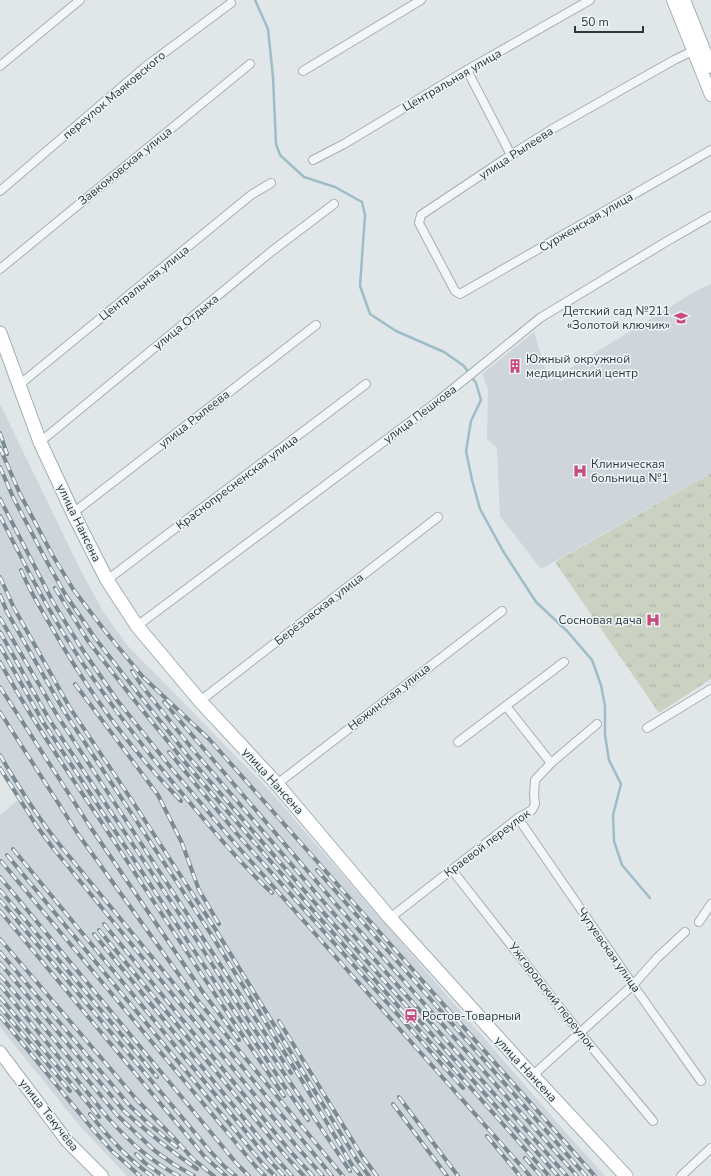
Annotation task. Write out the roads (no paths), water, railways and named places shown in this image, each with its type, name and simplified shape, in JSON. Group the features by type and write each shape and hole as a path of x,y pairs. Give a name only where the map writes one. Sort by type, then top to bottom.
{"main road":[{"path":"673,0 711,95"},
{"path":"684,0 711,66"},
{"name":"улица Нансена","path":"0,333 40,442 73,513 107,580 137,626 200,701 277,784 390,918 532,1076 626,1176"},
{"name":"улица Текучёва","path":"0,1052 67,1141 102,1176"}],"street":[{"path":"0,66 80,0"},
{"path":"303,71 421,0"},
{"name":"Центральная улица","path":"313,160 344,144 468,70 590,0"},
{"name":"переулок Маяковского","path":"0,191 145,67 231,3"},
{"name":"улица Рылеева","path":"460,294 455,291 418,223 421,216 511,155 674,60 693,51"},
{"name":"Завкомовская улица","path":"0,269 250,64"},
{"path":"468,70 511,155"},
{"name":"Сурженская улица","path":"460,294 711,150"},
{"name":"Центральная улица","path":"19,385 251,195 271,184"},
{"name":"улица Отдыха","path":"40,442 272,251 334,204"},
{"name":"улица Пешкова","path":"137,626 438,401 540,318 711,216"},
{"name":"улица Рылеева","path":"73,513 316,325"},
{"name":"Краснопресненская улица","path":"107,580 366,384"},
{"name":"Берёзовская улица","path":"200,701 438,517"},
{"name":"Нежинская улица","path":"277,784 502,611"},
{"path":"458,742 564,662"},
{"path":"647,728 711,689"},
{"path":"506,706 551,763"},
{"name":"Краевой переулок","path":"390,918 518,818 532,810 535,804 535,780 551,763 597,724"},
{"name":"Чугуевская улица","path":"518,818 633,986 701,1081"},
{"name":"Ужгородский переулок","path":"452,870 580,1033 653,1121"},
{"path":"699,922 711,904"},
{"path":"532,1076 633,986 657,958 685,932"},
{"path":"681,1176 711,1148"}],"waterway":[{"path":"255,0 268,29 273,77 276,144 280,155 304,177 335,187 362,202 365,215 360,286 370,314 396,331 444,352 464,366 476,383 481,400 471,421 466,451 480,509 503,551 536,602 567,631 592,660 601,685 605,706 605,735 609,760 621,784 613,815 614,841 622,865 650,898"}],"railway":[{"path":"0,433 7,454"},
{"path":"0,448 20,494 53,556 73,589 105,631 143,677 209,739 595,1176"},
{"path":"0,467 13,497 65,594 95,638 137,692 188,756 322,911 558,1176"},
{"path":"0,499 53,602 80,646 117,700 172,769 232,840 530,1176"},
{"path":"0,516 54,617 101,690 175,786 230,850 272,893"},
{"path":"21,570 43,612 94,695 127,740 181,801"},
{"path":"0,577 14,608 70,708 214,927 357,1160 369,1176"},
{"path":"55,588 88,641 183,760 318,916 549,1176"},
{"path":"0,595 7,612 64,711 209,931 301,1079 352,1165 361,1176"},
{"path":"0,618 57,715 291,1073"},
{"path":"0,632 49,719 196,939 246,1017 350,1171"},
{"path":"0,646 43,722 308,1120"},
{"path":"0,662 55,753 284,1096"},
{"path":"132,671 142,686 194,751 328,907 567,1176"},
{"path":"75,684 158,795 182,843 199,890 219,924"},
{"path":"0,687 89,825 202,991 239,1040"},
{"path":"164,702 334,902 577,1176"},
{"path":"0,712 78,834 195,997 343,1176"},
{"path":"169,752 238,835 463,1088"},
{"path":"0,755 28,801 59,844 332,1176"},
{"path":"0,768 36,825 53,848 298,1148 323,1176"},
{"path":"13,849 270,1161 284,1176"},
{"path":"7,855 263,1164 275,1176"},
{"path":"1,861 265,1176"},
{"path":"317,870 586,1176"},
{"path":"0,877 237,1164 249,1176"},
{"path":"0,890 157,1077"},
{"path":"0,900 211,1152 236,1176"},
{"path":"0,911 205,1157 226,1176"},
{"path":"104,924 290,1151 313,1176"},
{"path":"99,930 284,1154 304,1176"},
{"path":"94,934 292,1176"},
{"path":"0,939 137,1100 193,1159 214,1176"},
{"path":"0,952 130,1106 177,1147"},
{"path":"0,963 124,1111 159,1141 197,1169"},
{"path":"0,975 117,1115 155,1151 194,1176"},
{"path":"0,985 109,1119 133,1143 150,1157 179,1176"},
{"path":"0,997 99,1117"},
{"path":"0,1007 70,1091"},
{"path":"0,1016 95,1132 112,1151 140,1176"},
{"path":"279,1021 362,1156 377,1176"},
{"path":"399,1097 458,1176"},
{"path":"393,1104 447,1176"},
{"path":"90,1114 119,1147 152,1176"},
{"path":"487,1136 520,1176"},
{"path":"136,1154 145,1163 163,1176"},
{"path":"525,1158 541,1176"}],"place":[{"name":"Детский сад №211 «Золотой ключик»","path":"681,318"},
{"name":"Южный окружной медицинский центр","path":"515,366"},
{"name":"Клиническая больница №1","path":"580,471"},
{"name":"Сосновая дача","path":"653,620"},
{"name":"Ростов-Товарный","path":"411,1016"}]}
